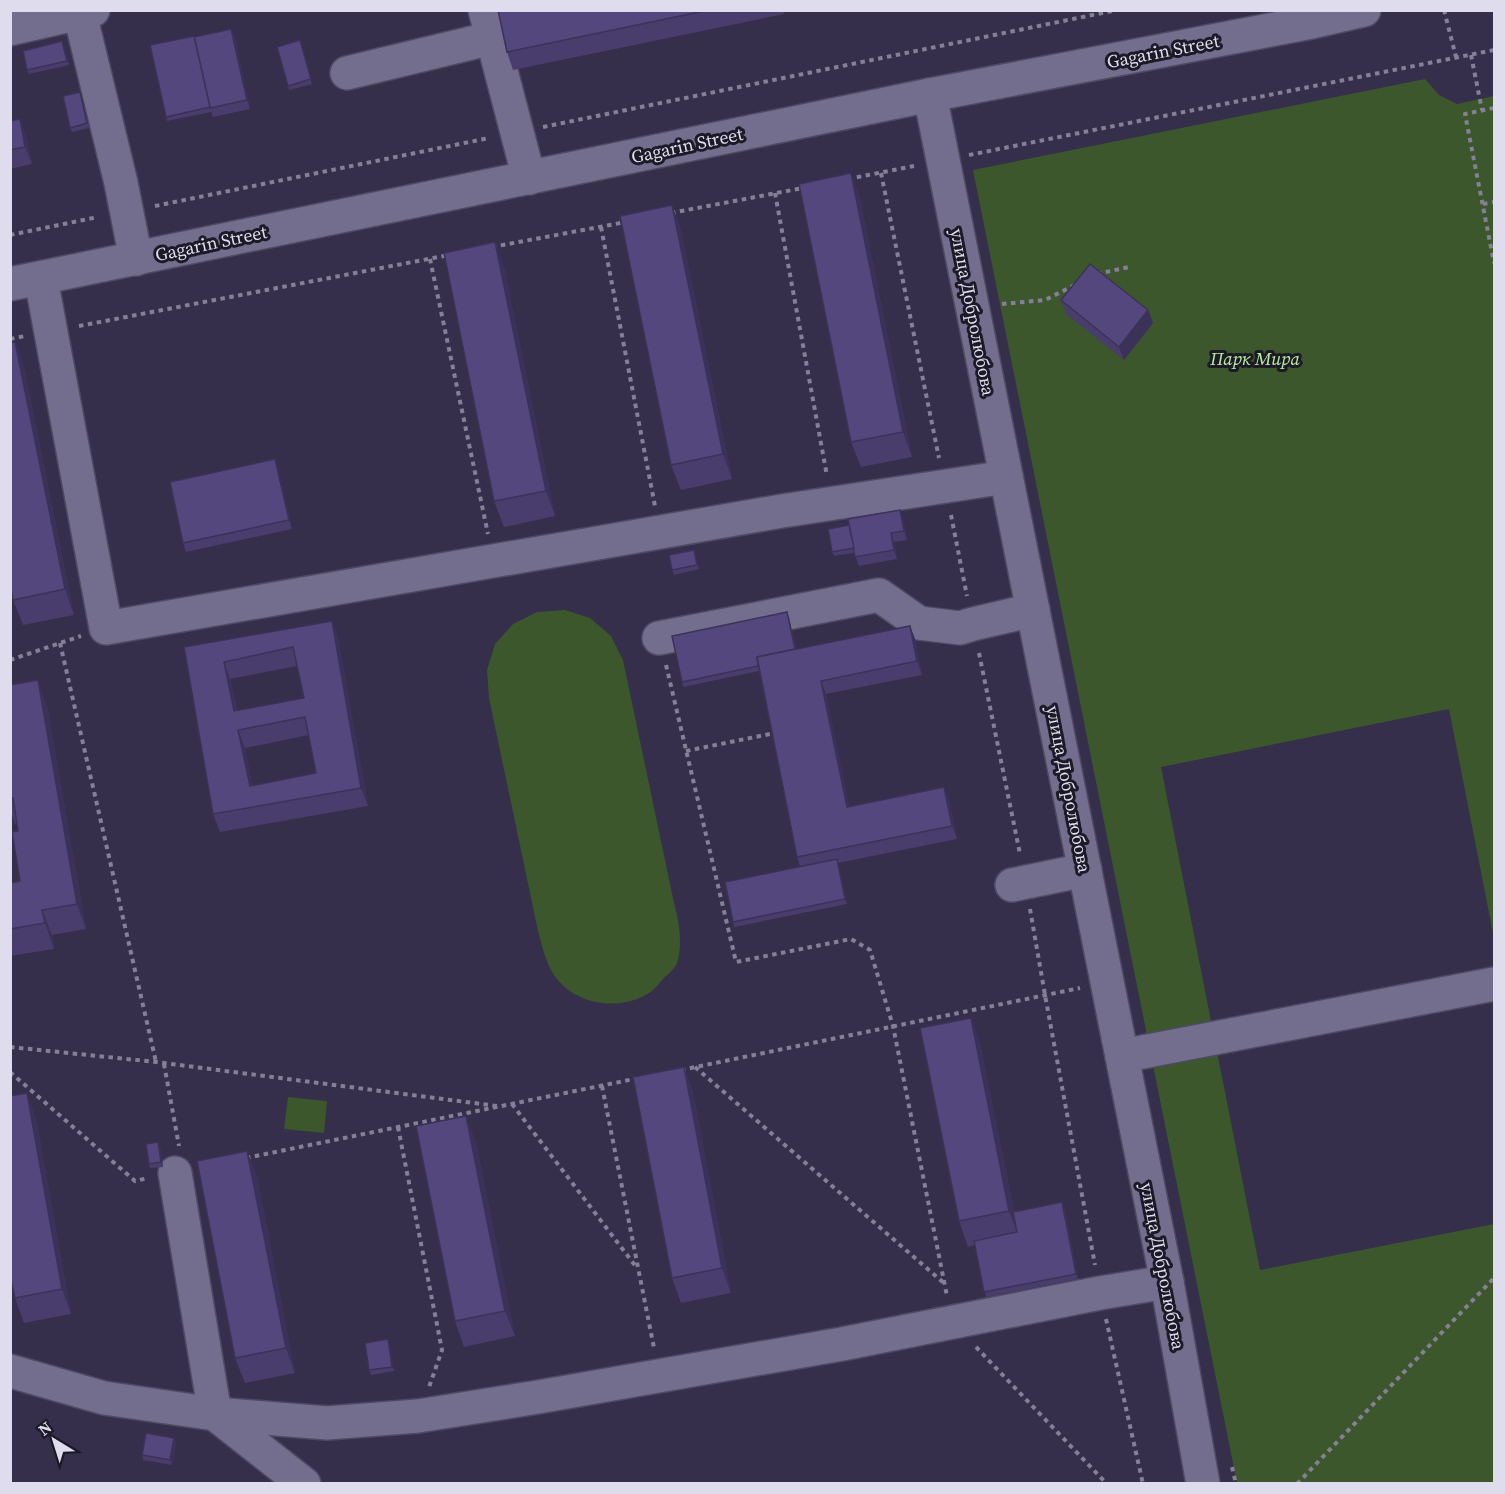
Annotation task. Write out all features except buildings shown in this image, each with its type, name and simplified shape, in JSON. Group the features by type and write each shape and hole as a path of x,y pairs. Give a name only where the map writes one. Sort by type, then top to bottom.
{"street":[{"name":"Gagarin Street","path":"26,281 1311,16 1364,10"},
{"path":"10,29 84,12 136,259"},
{"path":"347,73 489,24 529,177"},
{"name":"улица Добролюбова","path":"930,95 1167,1282 1203,1484"},
{"path":"26,281 50,332 106,628 832,503 1006,477"},
{"path":"659,638 879,596 919,623 960,628 1033,610"},
{"path":"1019,884 1085,870"},
{"path":"1122,1056 1494,984"},
{"path":"175,1173 215,1414 304,1484"},
{"path":"10,1371 104,1398 215,1414 327,1423 418,1416 842,1344 1167,1282"}],"path":[{"path":"10,235 1117,10"},
{"path":"1444,10 1456,57"},
{"path":"846,180 1494,50"},
{"path":"1471,55 1482,110"},
{"path":"1494,108 1465,114 1494,263"},
{"path":"881,173 973,624 1019,884 1045,995 1100,1293 1143,1484"},
{"path":"671,213 810,187"},
{"path":"775,194 832,503"},
{"path":"1483,204 1494,202"},
{"path":"482,249 636,220"},
{"path":"602,227 660,532"},
{"path":"10,339 451,255"},
{"path":"429,259 493,561"},
{"path":"1096,274 1129,267"},
{"path":"995,305 1045,300 1086,279"},
{"path":"10,660 106,628"},
{"path":"659,638 736,962 851,939 870,950 894,1026 953,1323 1107,1484"},
{"path":"60,643 156,1062"},
{"path":"686,751 775,733"},
{"path":"672,1071 1107,982"},
{"path":"10,1047 156,1062 501,1106"},
{"path":"10,1072 135,1181 183,1171 164,1064"},
{"path":"695,1067 945,1284"},
{"path":"240,1160 649,1076"},
{"path":"602,1086 659,1375"},
{"path":"512,1104 639,1270"},
{"path":"398,1127 442,1350 418,1416"},
{"path":"1297,1484 1494,1278"},
{"path":"1231,1460 1236,1484"}],"green space":[{"name":"Парк Мира","path":"1425,79 1439,95 1457,104 1494,96 1494,938 1449,709 1161,767 1260,1270 1494,1224 1494,1483 1237,1483 973,170"},
{"path":"565,610 590,618 611,636 623,660 679,925 680,948 675,967 651,992 637,999 611,1004 585,999 573,993 554,975 544,954 489,698 487,670 495,644 513,624 537,612"},
{"path":"288,1097 327,1101 324,1133 284,1129"}]}
